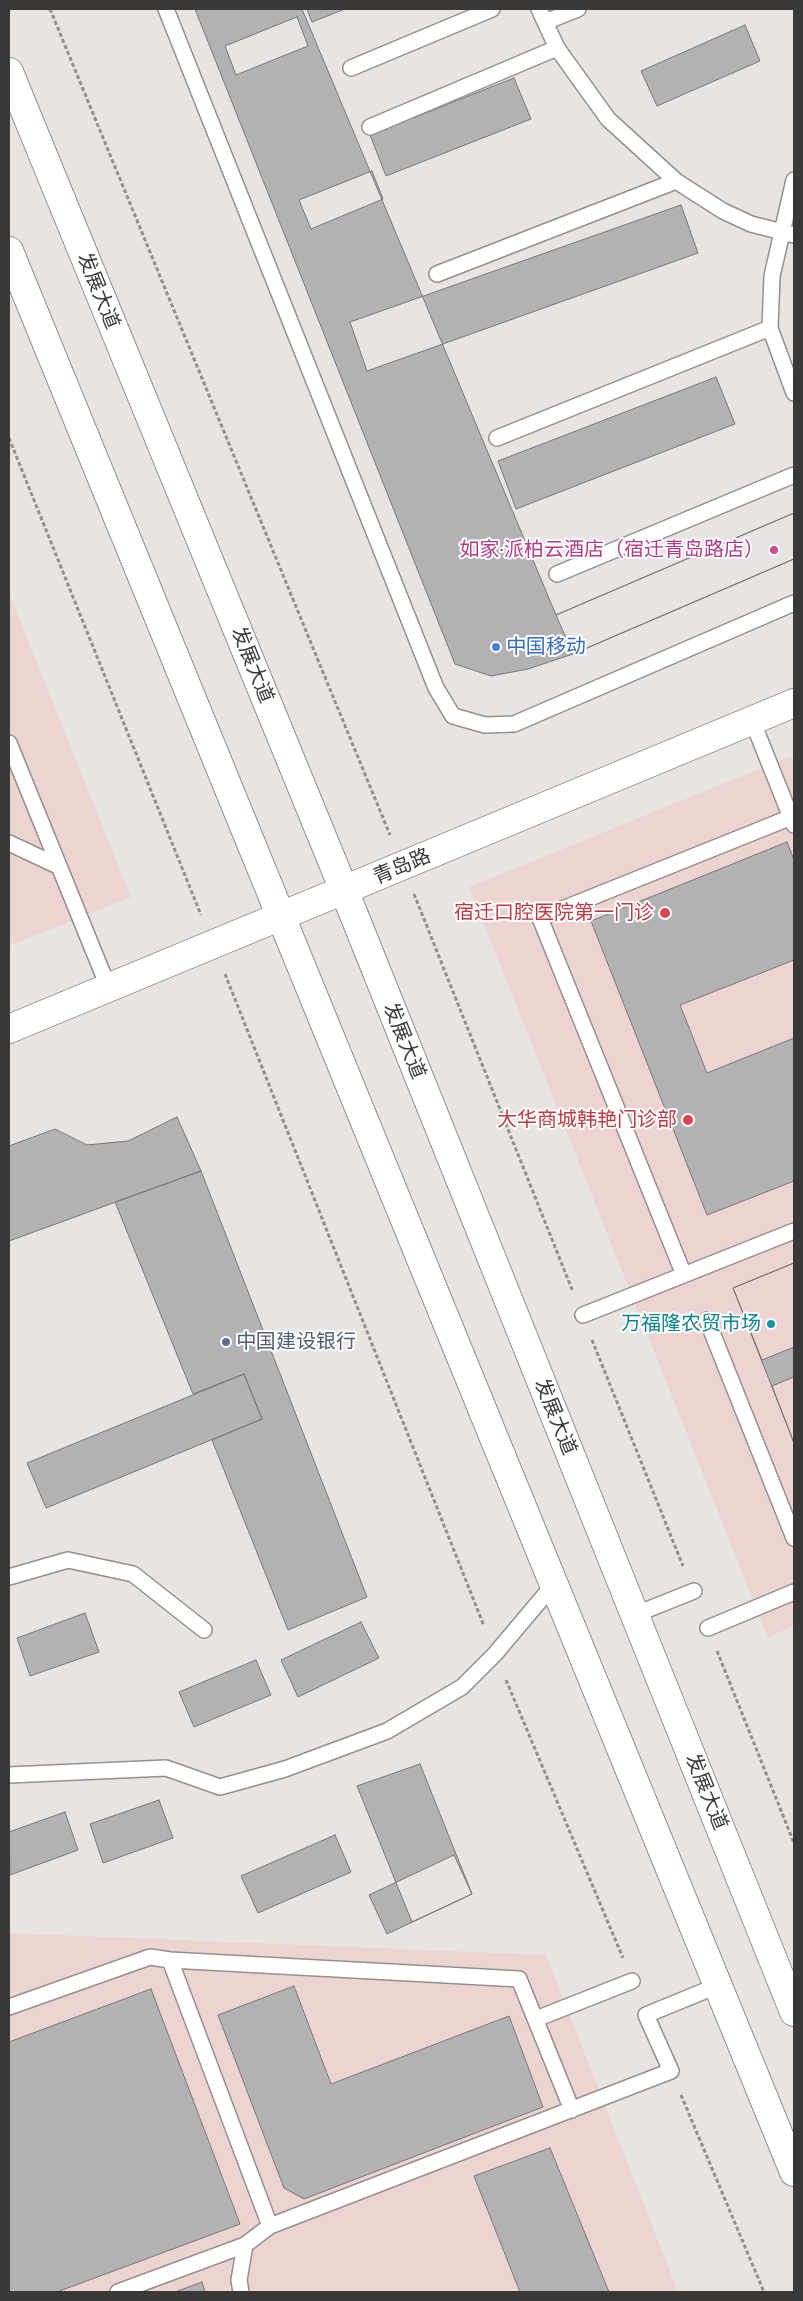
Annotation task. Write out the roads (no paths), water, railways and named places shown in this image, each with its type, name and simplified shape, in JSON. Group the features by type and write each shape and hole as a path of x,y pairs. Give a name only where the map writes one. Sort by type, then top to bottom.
{"main road":[{"name":"发展大道","path":"9,72 344,890 794,2012"},
{"path":"9,251 794,2172"},
{"name":"青岛路","path":"9,1030 794,703"}],"lane":[{"path":"166,9 436,688 453,716 485,725 514,724 794,603"},
{"path":"351,68 492,9"},
{"path":"578,9 542,16 557,48 608,119 676,181 723,211 751,224 788,233"},
{"path":"370,126 557,48"},
{"path":"794,180 788,233 772,276 770,328 794,393"},
{"path":"437,274 676,181"},
{"path":"497,438 770,328"},
{"path":"558,574 794,475"},
{"path":"684,1275 540,918 793,819 752,720"},
{"path":"9,743 109,989"},
{"path":"9,843 58,866"},
{"path":"583,1316 794,1231"},
{"path":"707,1320 794,1538"},
{"path":"9,1577 68,1560 133,1574 204,1630"},
{"path":"9,1775 166,1768 220,1787 285,1769 387,1731 462,1687 495,1654 554,1584"},
{"path":"634,1615 694,1591"},
{"path":"708,1628 794,1592"},
{"path":"9,2008 150,1956 170,1960 519,1979 572,2110"},
{"path":"170,1960 270,2226"},
{"path":"536,2019 632,1981"},
{"path":"118,2292 245,2246 270,2226 671,2071 646,2015 719,1985"},
{"path":"241,2292 239,2280 245,2246"}],"place":[{"name":"如家·派柏云酒店（宿迁青岛路店）","path":"774,550"},
{"name":"中国移动","path":"496,647"},
{"name":"宿迁口腔医院第一门诊","path":"665,913"},
{"name":"大华商城韩艳门诊部","path":"688,1120"},
{"name":"万福隆农贸市场","path":"771,1324"},
{"name":"中国建设银行","path":"226,1342"}]}
